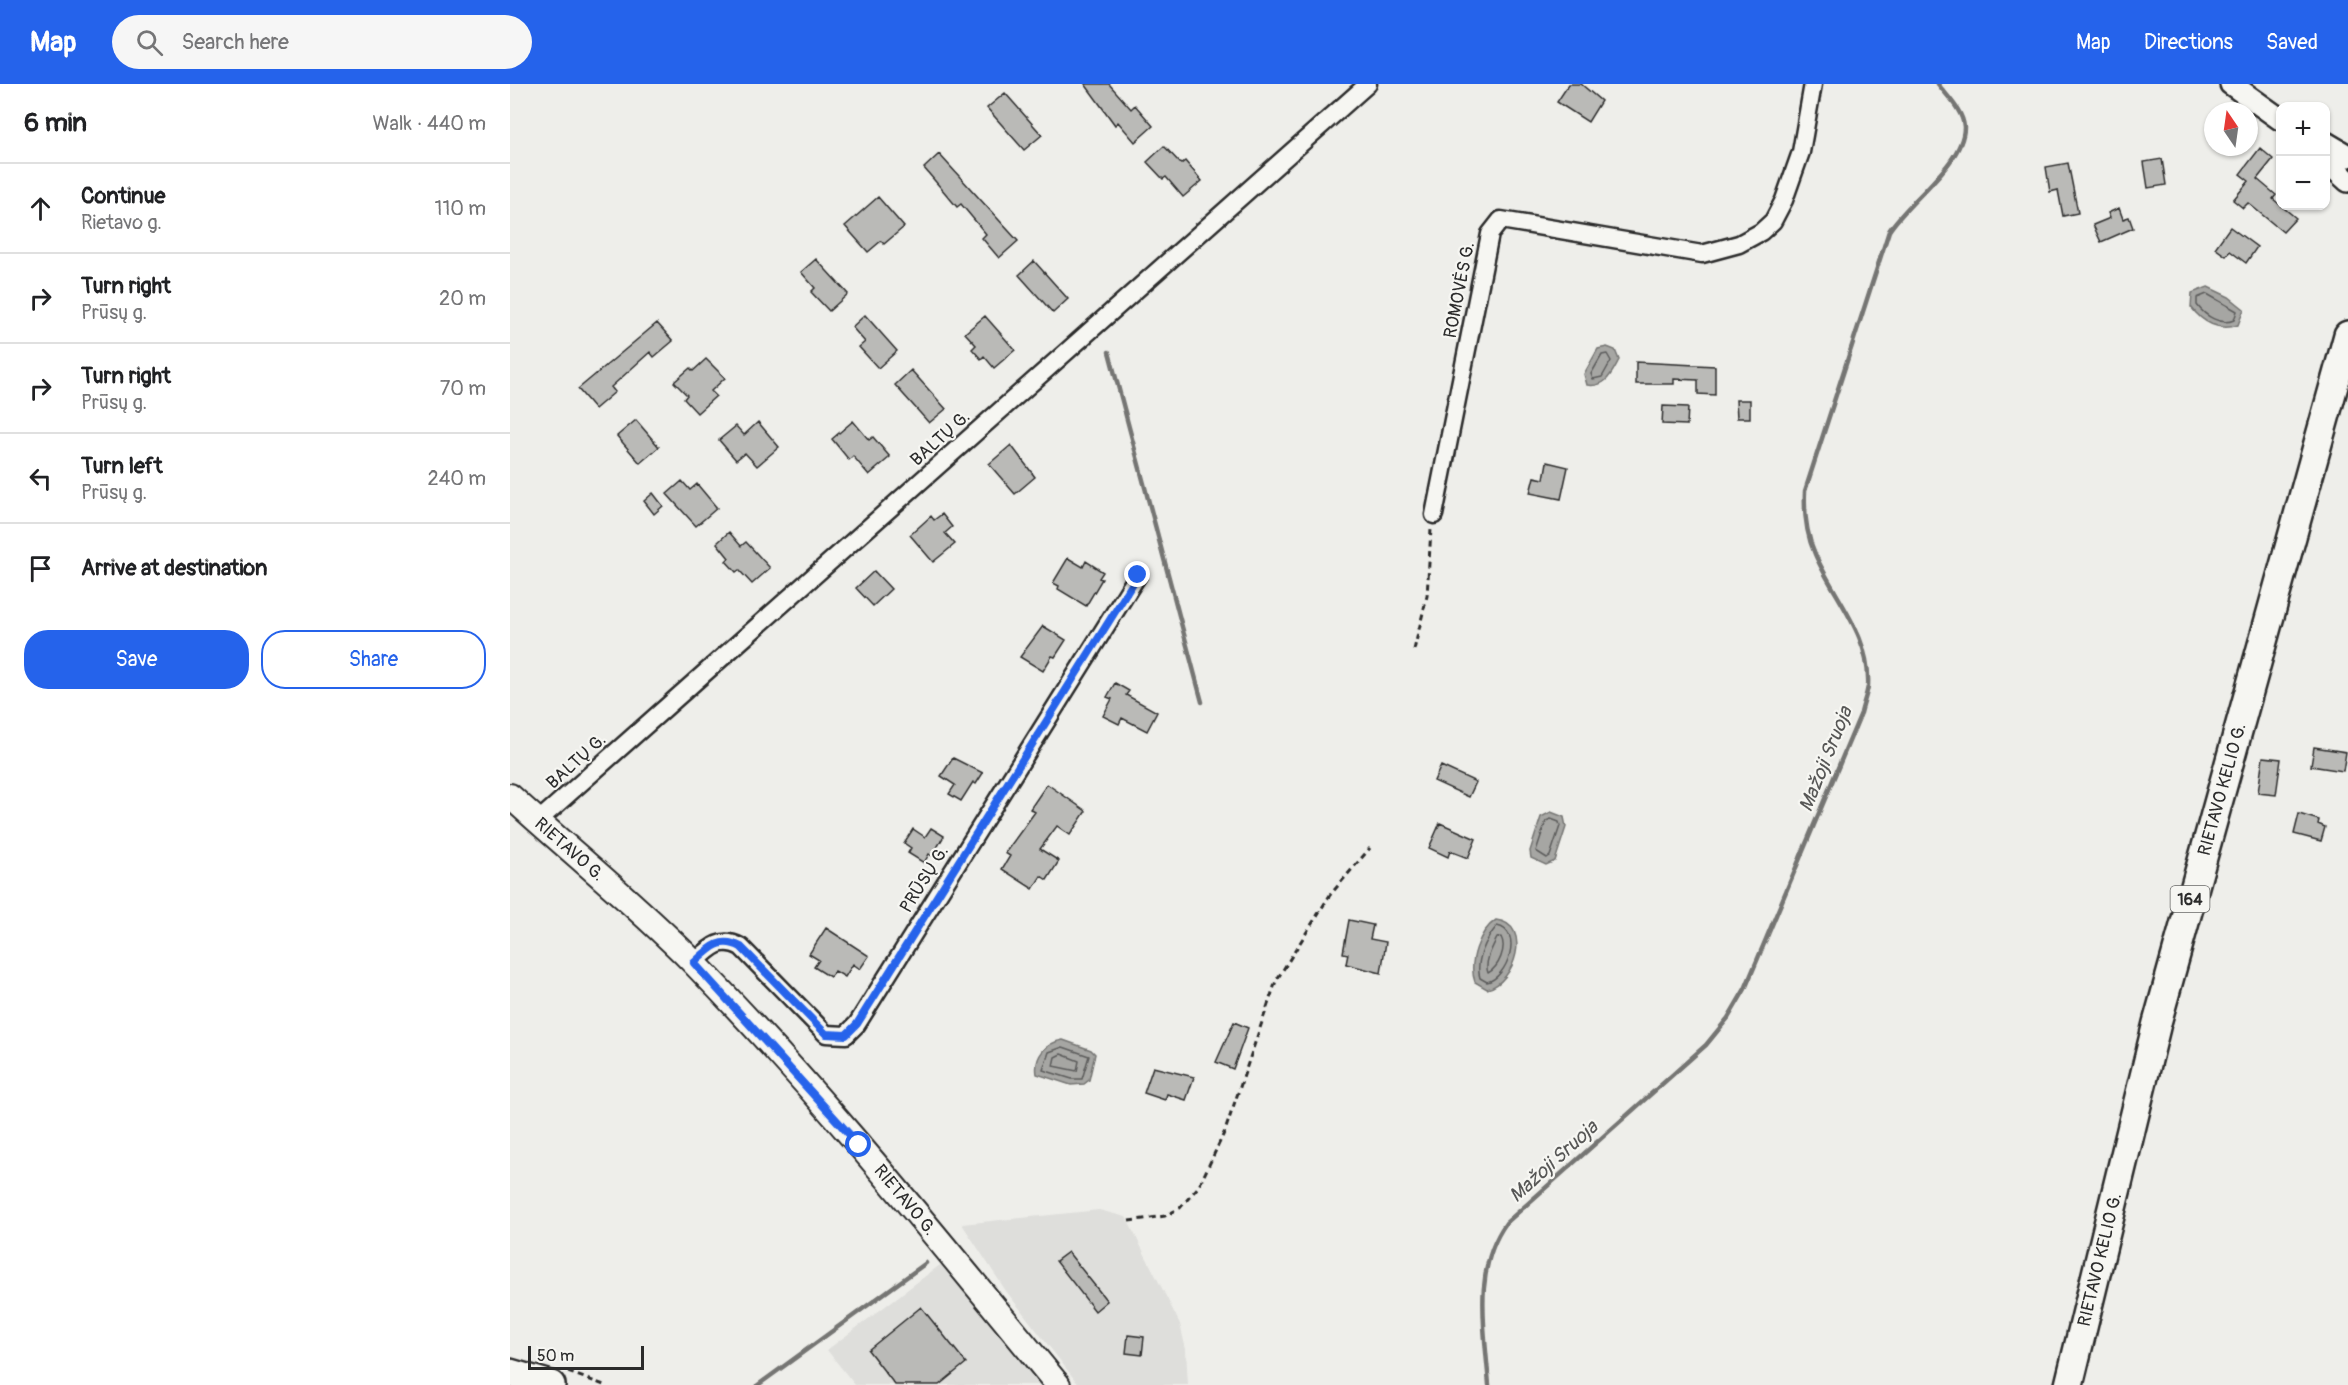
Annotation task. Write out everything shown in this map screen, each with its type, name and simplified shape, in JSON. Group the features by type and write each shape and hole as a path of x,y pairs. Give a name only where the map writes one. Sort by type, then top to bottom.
{"main road":[{"name":"RIETAVO KELIO G.","path":"2068,1385 2157,1023 2348,335"},
{"name":"RIETAVO G.","path":"510,796 650,920 694,963 859,1145 1058,1385"},
{"path":"510,1373 551,1385"}],"street":[{"name":"BALTŲ G.","path":"537,821 1368,84"},
{"name":"ROMOVĖS G.","path":"1434,515 1490,234 1501,220 1702,254 1739,244 1761,232 1773,221 1784,200 1801,152 1813,84"},
{"path":"2230,84 2276,116"},
{"path":"2330,147 2342,156 2348,181"},
{"name":"PRŪSŲ G.","path":"694,963 718,942 730,941 741,947 826,1034 846,1035 857,1024 1138,575"}],"path":[{"path":"1414,650 1427,596 1430,536 1434,515"},
{"path":"1130,1221 1165,1216 1180,1209 1199,1186 1226,1131 1276,981 1330,895 1370,848"}],"shaded area":[{"path":"1099,1210 1126,1217 1180,1324 1186,1350 1188,1385 1079,1385 1006,1291 962,1224"},
{"path":"944,1262 1042,1385 855,1385 827,1350"}],"water":[{"path":"2208,287 2229,297 2244,309 2238,325 2224,327 2212,324 2200,317 2191,307 2192,293"},
{"path":"1607,347 1615,350 1619,360 1607,379 1599,384 1587,385 1584,374 1598,349"},
{"path":"1551,812 1564,817 1566,827 1555,861 1546,865 1531,858 1530,851 1541,817"},
{"path":"1496,920 1507,924 1514,932 1517,942 1516,954 1505,976 1497,984 1487,989 1475,982 1474,957 1480,939"},
{"path":"1063,1040 1091,1050 1095,1054 1089,1080 1084,1084 1071,1085 1037,1074 1037,1062 1042,1051 1051,1044"}],"building":[{"path":"1085,84 1109,84 1131,109 1135,105 1153,126 1135,142 1118,122 1115,125"},
{"path":"1569,84 1581,84 1601,101 1588,122 1557,102"},
{"path":"1005,93 1042,135 1024,150 987,108"},
{"path":"1164,146 1181,164 1185,161 1202,181 1183,197 1166,177 1163,179 1147,162"},
{"path":"2260,148 2273,159 2257,179 2276,195 2273,199 2276,201 2276,210 2286,210 2296,218 2283,232 2248,203 2243,208 2233,200 2249,181 2240,174 2254,156 2258,156"},
{"path":"939,154 1018,241 999,258 982,238 986,234 961,204 957,207 924,168"},
{"path":"2162,159 2166,185 2148,188 2144,162"},
{"path":"2068,163 2078,213 2063,216 2058,190 2050,192 2046,167"},
{"path":"878,197 904,227 884,244 881,241 868,252 845,226"},
{"path":"2119,208 2123,219 2129,217 2133,228 2101,242 2093,225 2110,218 2108,213"},
{"path":"2230,227 2257,247 2246,263 2230,251 2226,256 2215,248"},
{"path":"816,259 848,294 829,311 811,292 815,288 801,272"},
{"path":"1034,261 1068,299 1053,313 1019,275"},
{"path":"865,315 897,351 878,368 859,347 865,342 852,327"},
{"path":"985,316 1015,350 994,368 984,356 981,359 972,349 976,345 965,333"},
{"path":"657,323 673,341 654,357 650,352 611,387 615,392 595,409 578,389"},
{"path":"706,359 725,378 711,391 716,396 697,413 684,399 687,395 674,382 690,368 693,371"},
{"path":"1636,362 1715,366 1715,395 1698,394 1698,380 1674,379 1674,384 1636,384"},
{"path":"911,370 946,409 929,423 895,385"},
{"path":"1736,400 1750,400 1750,418 1737,418"},
{"path":"1663,406 1688,407 1687,425 1662,424"},
{"path":"636,420 659,447 640,463 617,436"},
{"path":"853,421 869,440 873,437 890,457 869,475 853,456 849,460 832,439"},
{"path":"758,422 779,447 757,466 745,453 736,460 719,440 736,426 744,435"},
{"path":"1011,445 1035,477 1015,494 989,464"},
{"path":"1547,462 1568,467 1561,499 1530,493 1534,477 1544,479"},
{"path":"682,481 690,490 697,484 717,508 696,526 667,494"},
{"path":"653,493 663,506 654,514 644,501"},
{"path":"942,514 952,527 945,533 955,544 933,562 910,535 931,516 934,520"},
{"path":"729,532 741,546 746,542 770,568 752,584 739,570 736,572 726,561 729,558 717,543"},
{"path":"1068,558 1083,567 1086,561 1103,572 1099,578 1102,579 1086,606 1058,589 1059,586 1053,583"},
{"path":"874,571 891,589 873,606 856,588"},
{"path":"1043,626 1066,640 1043,671 1020,657"},
{"path":"1115,683 1129,691 1126,695 1157,712 1147,731 1122,718 1119,724 1103,716 1112,699 1107,697"},
{"path":"2314,747 2346,752 2343,771 2311,766"},
{"path":"2263,757 2281,759 2276,795 2258,793"},
{"path":"953,758 983,773 976,784 973,782 961,801 949,794 955,785 941,776"},
{"path":"1441,766 1476,782 1469,797 1434,781"},
{"path":"1047,784 1086,811 1070,835 1057,826 1040,849 1059,861 1047,880 1041,876 1033,889 1002,869 1010,856 1005,853 1035,812 1030,809"},
{"path":"2299,814 2319,820 2318,824 2325,827 2321,841 2294,834"},
{"path":"1440,823 1476,839 1468,858 1450,851 1448,857 1429,848"},
{"path":"931,828 944,836 932,856 929,854 924,863 908,853 911,848 904,843 913,829 925,837"},
{"path":"1349,920 1373,925 1370,939 1386,942 1381,973 1346,964 1348,954 1343,953"},
{"path":"826,928 869,956 860,969 853,964 845,977 835,971 830,977 814,967 819,960 809,954"},
{"path":"1234,1022 1248,1028 1233,1069 1216,1062"},
{"path":"1153,1067 1194,1077 1186,1100 1167,1094 1165,1100 1144,1093"},
{"path":"1068,1252 1107,1301 1095,1311 1056,1261"},
{"path":"921,1307 966,1363 939,1385 895,1385 868,1350"},
{"path":"1128,1335 1144,1337 1142,1355 1126,1353"}],"waterway":[{"name":"Mažoji Sruoja","path":"1489,1385 1483,1301 1488,1261 1495,1241 1506,1223 1706,1045 1728,1018 1745,989 1861,713 1868,686 1864,650 1858,633 1812,546 1806,523 1805,491 1889,231 1945,168 1962,141 1964,127 1961,115 1938,84"},
{"path":"1109,352 1202,702"},
{"path":"758,1385 926,1263"}],"route":[{"path":"859,1145 779,1054 694,963 718,942 730,941 741,947 826,1034 846,1035 857,1024 1138,575"}]}
